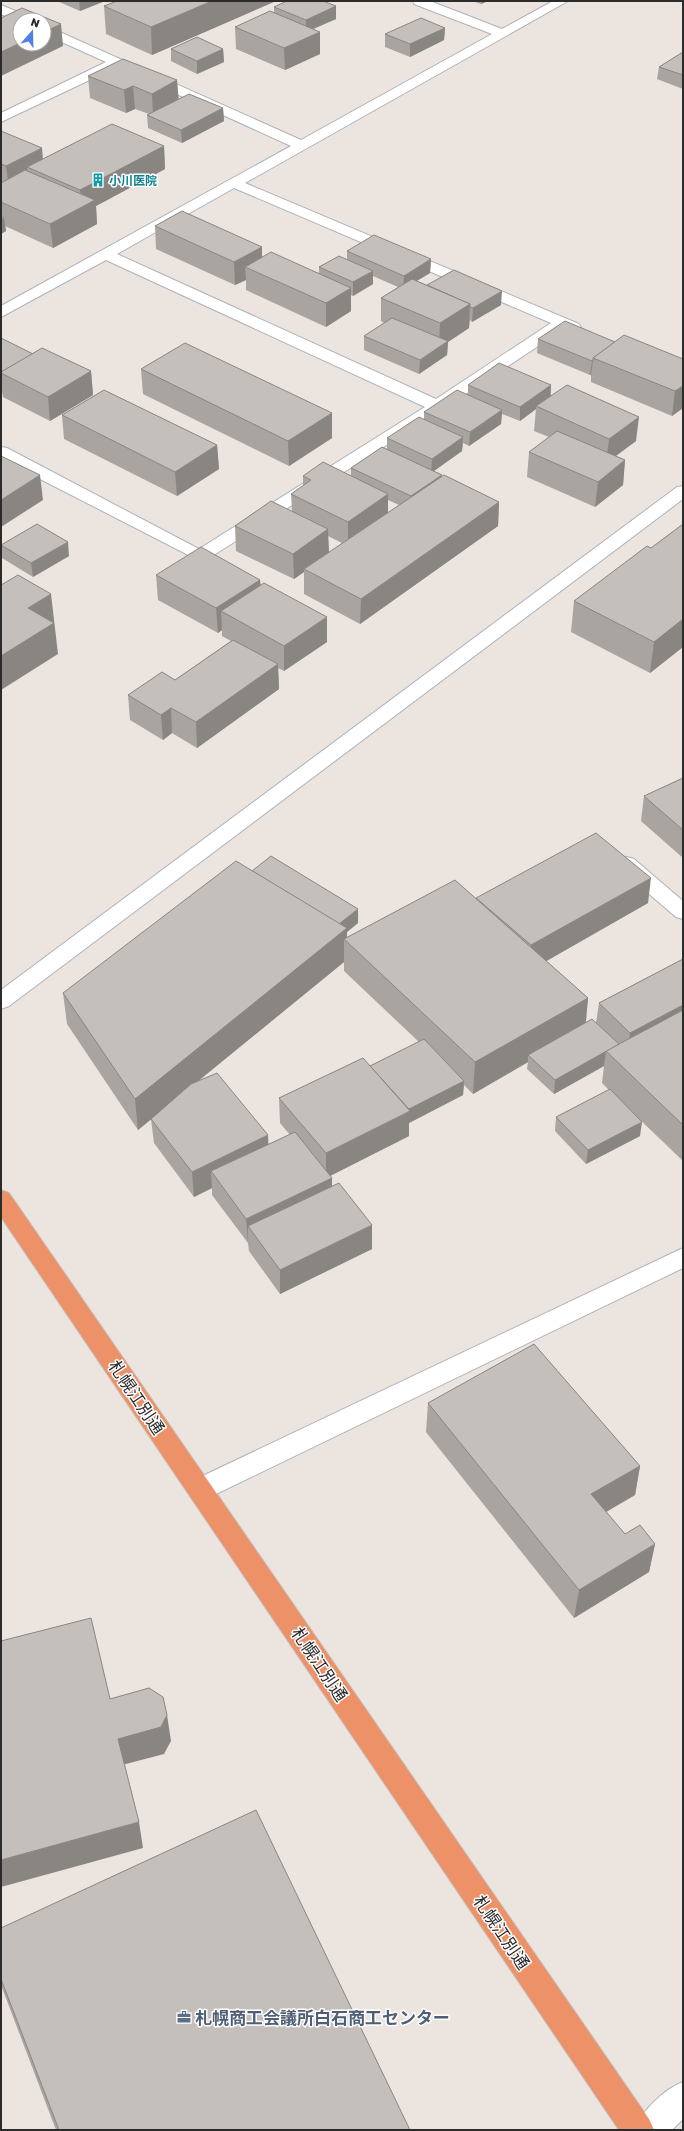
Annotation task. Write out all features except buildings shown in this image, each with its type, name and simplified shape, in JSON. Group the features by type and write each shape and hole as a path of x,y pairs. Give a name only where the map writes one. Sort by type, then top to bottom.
{"highway":[{"name":"札幌江別通","path":"1,1198 638,2130"}],"street":[{"path":"1,3 6,1"},
{"path":"419,1 503,34"},
{"path":"1,312 562,1"},
{"path":"1,9 12,14"},
{"path":"52,33 301,145"},
{"path":"1,118 116,62"},
{"path":"234,183 584,332"},
{"path":"105,254 437,406"},
{"path":"1,297 16,304"},
{"path":"1,452 200,556 437,406 562,323"},
{"path":"1,1001 683,491"},
{"path":"626,863 683,912"},
{"path":"200,1489 683,1257"},
{"path":"650,2130 683,2097"}],"place":[{"name":"小川医院","path":"98,180"},
{"name":"札幌商工会議所白石商工センター","path":"184,2017"}]}
